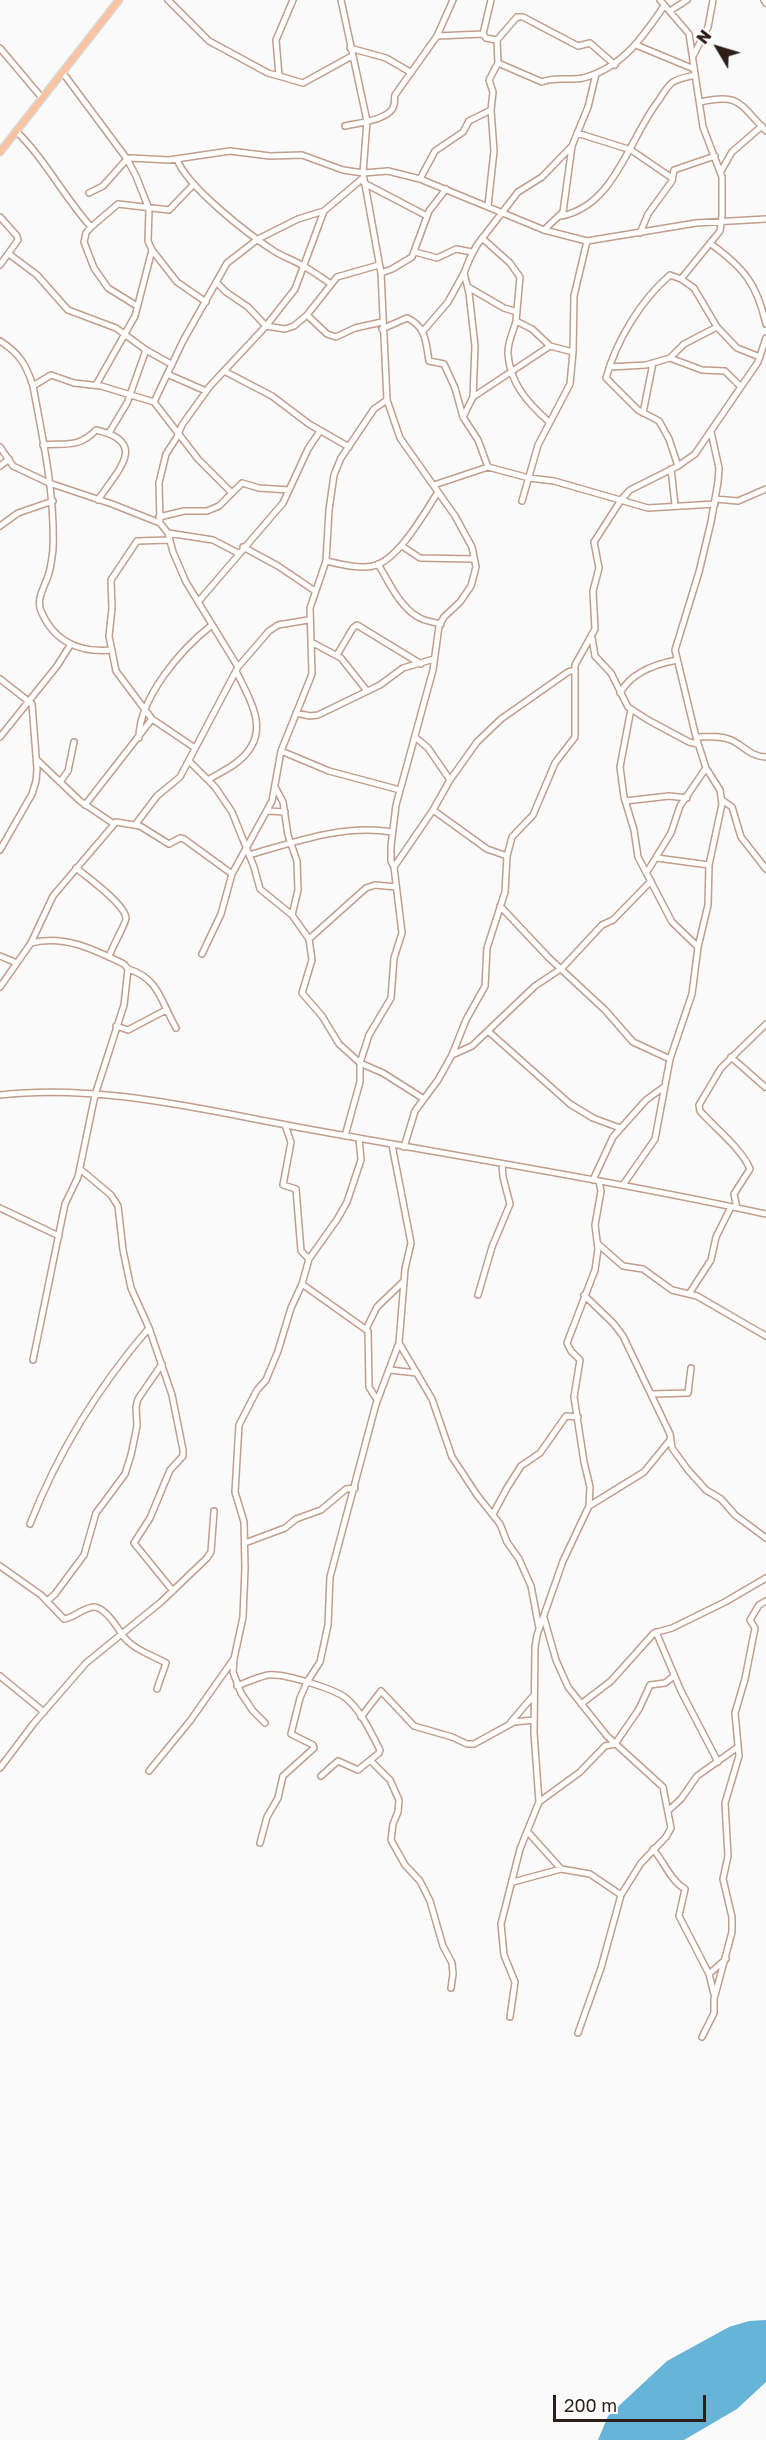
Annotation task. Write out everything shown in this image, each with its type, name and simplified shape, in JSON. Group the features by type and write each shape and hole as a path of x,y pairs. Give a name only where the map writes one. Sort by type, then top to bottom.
{"main road":[{"path":"0,152 119,0"}],"street":[{"path":"168,0 209,41 268,73 300,83 307,82 352,56"},
{"path":"279,76 276,40 293,0"},
{"path":"341,0 367,121 364,178 381,273 387,400 400,438 434,485 472,547 476,567 471,586 460,602 444,617 441,624 435,659 400,790 392,832 391,861 402,933 394,958 391,998 369,1035 360,1063 360,1082 345,1136"},
{"path":"345,126 373,121 390,111 394,104 394,95 437,36 453,0"},
{"path":"483,34 491,0"},
{"path":"660,0 689,34 703,127 721,171 722,222 718,235 681,279"},
{"path":"670,11 687,0"},
{"path":"693,56 708,27 713,0"},
{"path":"498,63 542,82 548,79 568,81 596,74 615,64 636,45 664,6"},
{"path":"488,206 494,151 491,110 493,92 490,77 498,63 497,40 520,16 578,46 590,43 615,64"},
{"path":"437,36 483,34 486,38 497,40"},
{"path":"636,45 695,72"},
{"path":"0,48 42,98"},
{"path":"350,48 386,58 410,72"},
{"path":"544,230 561,216 583,210 600,195 631,150 644,120 670,85 695,72"},
{"path":"63,73 127,159 139,181 149,208 148,241 152,250 177,282 206,302"},
{"path":"561,216 572,146 588,107 596,74"},
{"path":"700,102 721,97 735,100 744,106 764,128 732,152 721,171"},
{"path":"420,179 435,151 463,132 469,121 491,110"},
{"path":"16,131 26,140 71,204 91,227"},
{"path":"577,133 631,150 672,178"},
{"path":"424,330 448,302 464,273 472,252 501,212 518,192 542,177 572,146"},
{"path":"89,192 103,186 127,159 177,159 231,150 270,156 302,155 364,178 427,216"},
{"path":"640,233 648,214 670,184 674,170 715,156"},
{"path":"177,159 183,173 193,184 258,239 276,253 304,266 331,284"},
{"path":"154,402 171,364 217,283 222,270 232,257 258,239 298,219 324,211 364,178 388,171 420,179 544,230 587,241 696,223 766,219"},
{"path":"137,306 108,288 94,268 84,242 86,233 118,204 169,210 193,184"},
{"path":"381,273 398,265 415,252 427,216 446,189"},
{"path":"208,780 238,762 251,747 258,728 254,708 237,669 182,573 169,536 159,520 159,483 166,454 182,425 207,391 266,326 295,289 324,211"},
{"path":"0,217 18,240 0,265"},
{"path":"482,238 517,270 520,285 516,321 508,353 512,372 525,400 549,422"},
{"path":"522,501 538,445 567,393 573,352 574,296 587,241"},
{"path":"711,244 729,257 748,277 761,303 766,324"},
{"path":"415,252 437,258 456,249 472,252"},
{"path":"96,385 126,334 137,306 152,250"},
{"path":"9,254 37,275 68,310 126,334 146,350 171,364"},
{"path":"217,283 248,307 266,326 285,329 294,326 307,315 341,274 379,265"},
{"path":"463,417 473,397 475,345 468,286 464,273"},
{"path":"678,466 659,421 632,406 606,378 634,316 642,304 670,275 681,279 696,291 717,327 737,348 760,357"},
{"path":"468,286 504,308 517,312"},
{"path":"307,315 327,334 336,337 355,328 382,322"},
{"path":"382,329 407,318 424,330 429,361 444,364 455,388 463,417 478,440 488,466"},
{"path":"516,321 532,329 550,346 573,352"},
{"path":"610,367 653,363 670,358 684,344 717,327"},
{"path":"404,1147 412,1117 452,1055 466,1020 485,986 488,948 506,884 507,856 512,837 533,815 555,763 575,737 574,670 581,652 592,638 595,629 593,587 599,568 593,544 621,500 638,484 678,466 695,454 760,357 766,338"},
{"path":"0,341 15,350 23,360 33,386 53,501 51,568 39,601 40,609 48,623 71,644 89,651 112,650"},
{"path":"473,397 550,346"},
{"path":"109,433 127,403 146,350"},
{"path":"670,358 702,370 725,371 740,386"},
{"path":"643,413 653,363"},
{"path":"224,371 278,399 320,431 349,447"},
{"path":"167,374 207,391"},
{"path":"33,386 51,375 154,402 198,459 232,493"},
{"path":"202,954 221,914 232,874 268,811 281,751 312,674 312,643 308,620 326,561 329,510 337,465 374,408 387,400"},
{"path":"43,445 81,442 89,438 96,430 109,433 124,444 127,454 98,500"},
{"path":"198,602 243,547 280,507 320,431"},
{"path":"623,1185 655,1139 670,1059 692,994 698,947 708,905 709,865 722,800 720,790 706,768 698,744 675,645 699,572 715,501 719,468 711,432"},
{"path":"0,447 13,466 50,483 159,520 184,511 207,511 219,506 242,483 259,488 289,490"},
{"path":"0,466 9,459"},
{"path":"434,485 488,466 529,478 554,481 648,508 738,501 766,489"},
{"path":"671,469 675,505"},
{"path":"326,561 366,566 378,564 402,546 438,492"},
{"path":"0,526 18,513 53,501"},
{"path":"195,748 152,719 118,676 109,636 112,575 136,541 169,536 213,540 238,553"},
{"path":"402,546 420,558 474,559"},
{"path":"243,547 278,566 315,591"},
{"path":"378,564 399,599 411,612 421,619 441,624"},
{"path":"135,825 157,796 180,777 237,669 273,627 308,620"},
{"path":"139,738 144,710 190,642 212,625"},
{"path":"337,655 357,625 421,664"},
{"path":"592,638 595,656 610,672 631,709 689,742 698,744"},
{"path":"312,643 344,661 367,692"},
{"path":"0,737 57,666 71,644"},
{"path":"296,713 315,716 367,692 403,668 435,659"},
{"path":"620,693 629,680 644,671 662,663 677,660"},
{"path":"393,867 477,742 501,719 574,670"},
{"path":"0,679 29,700 34,710 37,769 32,794 0,850"},
{"path":"631,709 620,766 625,801 638,857 672,922 698,947"},
{"path":"85,805 152,719"},
{"path":"415,737 428,748 450,780"},
{"path":"696,737 722,737 758,756 766,757"},
{"path":"60,782 68,771 74,742"},
{"path":"281,751 329,771 400,790"},
{"path":"36,760 85,805 114,824"},
{"path":"189,761 208,780 232,812 260,889 292,915 309,939 312,960 302,993 322,1016 339,1044 360,1063 383,1073 424,1099"},
{"path":"647,872 671,833 680,806 706,768"},
{"path":"275,787 283,802 290,843 297,861 299,883 292,915"},
{"path":"625,801 669,796 687,798"},
{"path":"722,800 732,807 741,837 766,869"},
{"path":"433,810 487,849 507,856"},
{"path":"268,811 285,812"},
{"path":"0,987 31,943 53,896 114,824 120,822 146,829 169,844 180,838 184,839 232,874"},
{"path":"249,855 328,833 375,830 392,832"},
{"path":"657,858 709,865"},
{"path":"76,868 113,898 125,915 126,921 113,944 109,957"},
{"path":"452,1055 472,1046 534,986 562,968 602,924 613,920 651,881"},
{"path":"309,939 366,888 375,885 396,887"},
{"path":"500,906 633,1042 670,1059"},
{"path":"31,943 49,940 76,943 124,964 128,969 149,979 155,985 176,1028"},
{"path":"0,956 17,963"},
{"path":"33,1360 65,1204 80,1169 95,1095 124,1005 128,969"},
{"path":"116,1026 128,1030 166,1010"},
{"path":"689,1294 693,1284 711,1260 716,1237 734,1208 734,1194 750,1169 743,1156 700,1111 699,1105 721,1068 766,1024"},
{"path":"488,1031 570,1104 593,1118 620,1128"},
{"path":"731,1057 765,1087"},
{"path":"510,2017 515,1982 504,1955 501,1924 520,1849 539,1802 534,1719 535,1647 539,1628 563,1561 589,1506 590,1487 584,1462 574,1390 580,1360 567,1343 595,1270 598,1244 595,1225 601,1191 596,1180 613,1137 646,1100 664,1087"},
{"path":"0,1095 26,1093 135,1097 623,1185 766,1214"},
{"path":"285,1125 291,1142 283,1185 296,1189 301,1251 309,1259"},
{"path":"265,1723 253,1711 237,1686 233,1672 243,1617 245,1543 244,1522 235,1492 239,1425 257,1390 266,1380 309,1259 339,1218 347,1202 361,1160 359,1138"},
{"path":"260,1843 267,1817 278,1798 283,1776 314,1748 313,1745 291,1734 307,1682 318,1666 325,1644 330,1577 377,1400 399,1343 404,1281 411,1243 392,1144"},
{"path":"478,1295 492,1247 510,1204 502,1164"},
{"path":"80,1169 111,1195 118,1206 123,1250 131,1288 149,1328 172,1395 183,1454 171,1468 150,1518 135,1543 173,1591"},
{"path":"0,1208 59,1236"},
{"path":"598,1244 623,1266 644,1269 672,1290 697,1296 766,1336"},
{"path":"377,1400 369,1387 366,1329 377,1307 404,1281"},
{"path":"302,1284 366,1329"},
{"path":"584,1295 619,1330 652,1394 671,1438 672,1448 681,1463 706,1490 721,1498 735,1515 766,1538"},
{"path":"30,1524 43,1491 69,1441 105,1386 149,1328"},
{"path":"399,1343 436,1409 452,1457 500,1524 509,1546 519,1559 531,1586 539,1628"},
{"path":"47,1601 55,1594 84,1555 96,1513 125,1474 137,1426 136,1403 162,1364"},
{"path":"652,1394 688,1392 691,1368"},
{"path":"390,1370 417,1373"},
{"path":"493,1514 521,1466 540,1453 566,1416 578,1417"},
{"path":"589,1506 644,1472 671,1438"},
{"path":"245,1543 285,1528 296,1519 321,1510 346,1489 355,1488"},
{"path":"0,1768 86,1663 173,1591 209,1556 214,1510"},
{"path":"0,1566 47,1601 64,1619 92,1607 98,1608 117,1624 122,1634 147,1654 166,1663 157,1689"},
{"path":"581,1704 611,1682 651,1635 683,1623 766,1578"},
{"path":"714,1999 731,1943 732,1924 723,1879 728,1856 725,1803 739,1756 735,1713 745,1679 755,1628 750,1620 759,1605 766,1601"},
{"path":"543,1616 564,1679 581,1704 615,1744 663,1787 669,1810 670,1831 641,1863 621,1895 601,1968 578,2033"},
{"path":"657,1632 674,1676 718,1762"},
{"path":"149,1771 190,1721 234,1659"},
{"path":"237,1686 271,1675 307,1682 340,1694 352,1704 380,1750 356,1771 338,1761 321,1776"},
{"path":"0,1676 44,1712"},
{"path":"539,1802 580,1772 605,1746 615,1744 639,1709 650,1685 665,1683 674,1676"},
{"path":"361,1717 381,1691 414,1726 452,1737 467,1744 474,1744 520,1720 534,1719"},
{"path":"509,1725 534,1695"},
{"path":"669,1810 681,1799 697,1776 738,1747"},
{"path":"370,1761 390,1780 399,1800 391,1840 405,1864 420,1881 430,1901 442,1946 452,1963 451,1988"},
{"path":"528,1831 561,1869"},
{"path":"653,1850 665,1863 676,1883 685,1889 678,1916 709,1974 714,2013 702,2037"},
{"path":"513,1882 561,1869 590,1874 621,1895"},
{"path":"709,1974 726,1959"}],"water":[{"path":"766,2320 766,2382 737,2409 684,2440 598,2440 608,2416 667,2361 729,2327 749,2321"}]}
